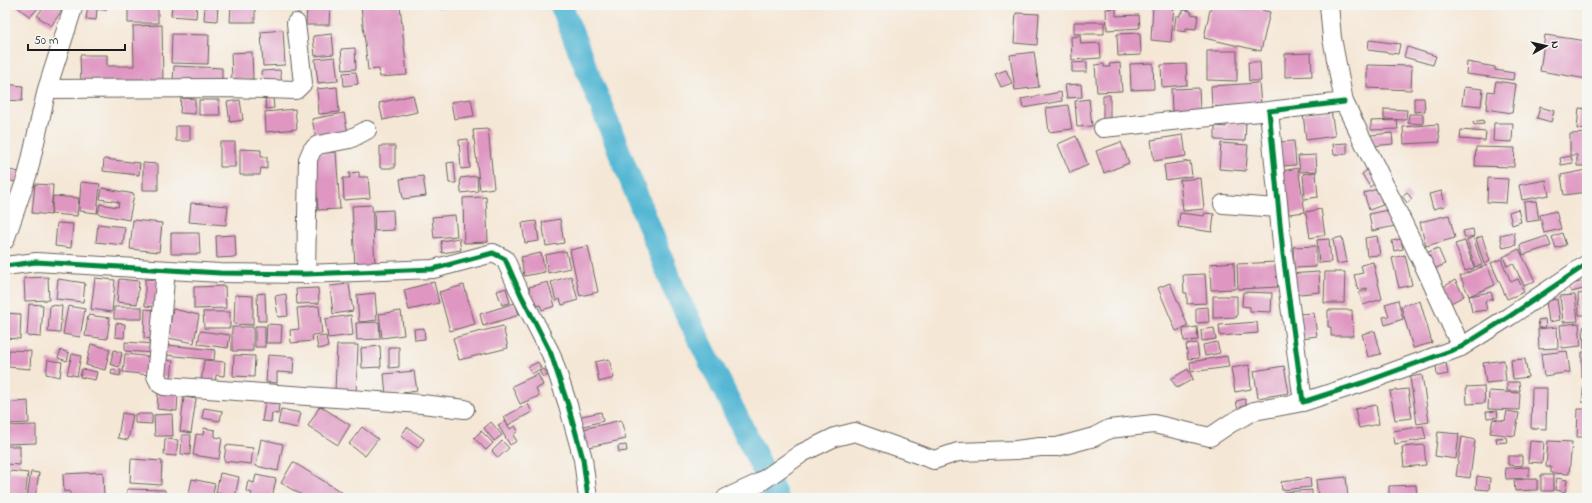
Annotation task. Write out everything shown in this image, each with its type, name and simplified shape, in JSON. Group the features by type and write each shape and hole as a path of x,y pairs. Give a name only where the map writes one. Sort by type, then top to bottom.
{"street":[{"path":"5,240 28,173 47,89 74,5"},
{"path":"1328,5 1332,38 1344,102 1426,270 1461,347"},
{"path":"47,89 229,88 296,90 303,83 296,23"},
{"path":"1103,128 1344,102"},
{"path":"1269,111 1283,254 1303,402"},
{"path":"306,274 308,159 312,150 318,145 350,139 367,130"},
{"path":"1223,204 1278,208"},
{"path":"5,266 36,262 220,273 306,274 433,269 493,253 505,259 550,354 568,405 583,459 588,498"},
{"path":"726,498 759,482 802,453 835,437 856,432 934,460 958,452 1058,447 1094,437 1109,429 1154,424 1210,437 1230,422 1254,411 1303,402 1461,347 1587,264"},
{"path":"166,270 156,376 160,384 164,386 414,403 465,408"}],"building":[{"path":"15,5 41,5 30,17"},
{"path":"45,5 66,5 51,26 37,16"},
{"path":"88,5 107,5 106,10 97,9 96,20 86,19"},
{"path":"128,5 158,5 158,23 128,23"},
{"path":"172,5 197,5 196,18 171,16"},
{"path":"205,5 218,5 217,21 204,20"},
{"path":"231,5 255,5 255,22 230,22"},
{"path":"307,5 330,5 329,25 306,25"},
{"path":"400,5 407,75 380,77 379,69 368,70 361,6"},
{"path":"436,5 447,5 447,7 437,8"},
{"path":"1153,5 1174,5 1171,42 1151,40"},
{"path":"1175,5 1185,5 1185,9 1175,8"},
{"path":"1211,5 1240,5 1270,12 1261,51 1204,38"},
{"path":"1116,8 1116,16 1139,15 1140,28 1107,30 1106,9"},
{"path":"1183,10 1191,11 1191,14 1198,15 1196,29 1186,28 1186,32 1174,30 1176,16 1180,16 1180,13 1183,13"},
{"path":"1016,13 1039,14 1037,45 1014,43"},
{"path":"1074,22 1104,22 1104,34 1074,34"},
{"path":"162,25 163,82 81,84 80,55 107,55 107,66 134,66 133,26"},
{"path":"283,30 285,65 263,66 261,32"},
{"path":"1140,33 1141,55 1118,56 1117,34"},
{"path":"172,34 209,35 208,64 171,63"},
{"path":"332,34 334,54 315,56 313,36"},
{"path":"1545,35 1587,41 1587,79 1540,71"},
{"path":"1080,36 1081,44 1100,43 1101,58 1072,60 1071,37"},
{"path":"1369,40 1400,44 1398,54 1368,50"},
{"path":"1407,47 1436,56 1433,65 1404,57"},
{"path":"355,48 356,69 343,70 341,49"},
{"path":"1207,51 1237,51 1237,81 1207,80"},
{"path":"252,52 253,79 232,80 231,53"},
{"path":"1034,52 1039,87 1015,90 1010,55"},
{"path":"1311,53 1312,76 1285,77 1285,54"},
{"path":"335,57 338,81 318,83 315,59"},
{"path":"1087,62 1087,72 1072,72 1072,63"},
{"path":"1248,62 1260,62 1261,81 1249,81"},
{"path":"1467,62 1495,67 1495,70 1514,73 1513,80 1466,74"},
{"path":"1120,63 1122,91 1097,92 1095,65 1104,64 1104,67 1110,67 1109,64"},
{"path":"1153,63 1154,89 1131,90 1130,64"},
{"path":"1186,64 1187,85 1162,87 1161,65"},
{"path":"1367,65 1412,66 1411,90 1367,88"},
{"path":"174,66 222,68 222,83 173,81"},
{"path":"280,70 282,83 262,85 261,71"},
{"path":"1006,70 1012,83 1001,87 995,74"},
{"path":"356,72 358,84 344,86 343,73"},
{"path":"1496,81 1516,84 1512,113 1486,109 1488,91 1494,92"},
{"path":"1259,83 1261,104 1212,107 1211,86"},
{"path":"5,84 23,86 22,101 5,100"},
{"path":"1081,84 1082,97 1067,98 1065,85"},
{"path":"337,87 339,112 319,114 317,89"},
{"path":"1464,87 1483,89 1481,106 1462,104"},
{"path":"1199,88 1200,110 1172,111 1171,89"},
{"path":"1061,92 1062,101 1023,108 1021,99"},
{"path":"413,95 417,112 383,120 379,103"},
{"path":"1103,95 1110,95 1110,118 1103,119"},
{"path":"181,98 195,99 195,114 180,113"},
{"path":"273,98 274,108 266,109 265,99"},
{"path":"1414,98 1424,98 1425,111 1414,112"},
{"path":"471,99 474,116 454,119 451,102"},
{"path":"1089,99 1092,126 1077,127 1075,101"},
{"path":"199,100 219,100 220,115 199,115"},
{"path":"240,100 243,120 230,122 227,102"},
{"path":"1068,105 1072,129 1049,132 1046,108"},
{"path":"1540,107 1554,111 1551,122 1537,118"},
{"path":"1579,108 1587,109 1587,130 1577,129"},
{"path":"295,109 297,129 266,132 265,112"},
{"path":"1384,109 1407,110 1406,120 1384,119"},
{"path":"1331,110 1335,136 1306,140 1303,114"},
{"path":"344,113 348,134 316,139 312,119"},
{"path":"1409,114 1423,114 1423,124 1408,123"},
{"path":"1397,120 1398,129 1371,130 1371,121"},
{"path":"1483,120 1484,124 1474,125 1473,122"},
{"path":"5,123 8,123 6,149 5,149"},
{"path":"1226,123 1246,123 1245,141 1215,140 1215,126 1226,127"},
{"path":"1494,123 1513,123 1512,142 1493,141"},
{"path":"1438,124 1440,142 1404,144 1403,127"},
{"path":"176,126 190,126 190,141 176,141"},
{"path":"488,129 494,188 480,190 473,130"},
{"path":"1461,130 1486,132 1485,141 1460,139"},
{"path":"1392,133 1393,144 1372,146 1371,135"},
{"path":"1587,133 1587,166 1577,166 1577,155 1570,155 1570,134"},
{"path":"1183,135 1186,156 1154,161 1151,140"},
{"path":"1076,136 1088,165 1070,173 1058,144"},
{"path":"468,139 470,168 461,169 459,140"},
{"path":"1294,141 1296,165 1282,166 1280,142"},
{"path":"220,142 235,142 235,167 220,167"},
{"path":"1121,142 1129,163 1104,173 1096,151"},
{"path":"1221,143 1248,145 1246,171 1219,169"},
{"path":"1347,143 1347,154 1334,155 1333,144"},
{"path":"380,146 395,146 395,168 380,168"},
{"path":"1476,147 1515,148 1514,167 1475,166"},
{"path":"240,149 261,150 261,157 267,157 267,169 261,168 260,175 240,175"},
{"path":"336,152 340,209 318,210 314,154"},
{"path":"1316,155 1317,171 1300,172 1298,156"},
{"path":"1571,156 1573,163 1561,165 1560,158"},
{"path":"104,159 140,163 139,175 103,171"},
{"path":"1190,161 1192,176 1166,180 1164,165"},
{"path":"454,162 456,183 449,183 447,163"},
{"path":"143,163 158,164 158,190 143,190"},
{"path":"1298,168 1305,212 1289,214 1282,171"},
{"path":"5,169 19,172 17,182 5,180"},
{"path":"1367,170 1375,183 1370,187 1362,174"},
{"path":"1587,170 1587,192 1564,195 1561,175"},
{"path":"359,172 359,177 368,177 370,198 344,200 343,178 350,178 349,173"},
{"path":"1316,172 1318,197 1305,199 1303,174"},
{"path":"423,176 426,196 403,199 400,179"},
{"path":"477,176 478,191 461,193 460,178"},
{"path":"1201,178 1204,209 1183,211 1180,180"},
{"path":"1488,178 1508,179 1506,203 1487,202"},
{"path":"1546,180 1549,195 1522,200 1519,185"},
{"path":"81,182 100,184 97,213 79,211"},
{"path":"35,184 53,185 51,215 32,213"},
{"path":"102,188 134,194 129,220 98,214 100,204 118,207 119,202 100,199"},
{"path":"1377,189 1383,205 1369,210 1364,193"},
{"path":"1442,191 1445,206 1433,209 1429,194"},
{"path":"1407,192 1412,199 1407,203 1402,196"},
{"path":"53,196 79,198 77,216 51,214"},
{"path":"486,197 488,242 464,243 463,198"},
{"path":"1536,201 1539,220 1526,222 1524,202"},
{"path":"191,203 228,206 226,225 189,222"},
{"path":"372,205 375,267 355,268 352,206"},
{"path":"1587,205 1587,216 1584,206"},
{"path":"1321,209 1325,235 1310,238 1306,212"},
{"path":"1392,209 1395,226 1372,231 1369,214"},
{"path":"1518,209 1521,222 1512,225 1509,212"},
{"path":"393,210 394,230 375,231 374,211"},
{"path":"1556,211 1561,229 1544,233 1540,215"},
{"path":"1180,213 1204,216 1205,213 1214,214 1212,232 1178,227"},
{"path":"455,215 457,236 434,238 432,217"},
{"path":"1449,215 1455,238 1426,246 1420,222"},
{"path":"560,219 564,243 546,246 542,222"},
{"path":"133,220 162,223 159,252 130,249"},
{"path":"536,221 539,241 525,243 522,223"},
{"path":"57,223 73,224 71,248 55,246"},
{"path":"98,224 125,227 123,245 96,242"},
{"path":"1473,229 1474,236 1465,238 1463,231"},
{"path":"1514,232 1516,245 1503,248 1500,235"},
{"path":"171,233 199,233 200,254 171,254"},
{"path":"1562,233 1566,245 1556,248 1552,237"},
{"path":"235,235 236,257 217,258 216,236"},
{"path":"1377,236 1380,255 1367,256 1365,238"},
{"path":"1482,236 1490,261 1484,264 1476,239"},
{"path":"1547,236 1551,246 1523,255 1520,245"},
{"path":"1342,237 1347,262 1337,264 1333,239"},
{"path":"1473,237 1482,265 1475,267 1467,240"},
{"path":"459,238 461,250 442,253 441,241"},
{"path":"1329,239 1331,262 1319,263 1317,240"},
{"path":"1401,239 1403,249 1394,251 1392,241"},
{"path":"1465,241 1474,268 1465,271 1455,244"},
{"path":"588,246 598,292 580,296 570,250"},
{"path":"1316,246 1316,267 1294,268 1293,247"},
{"path":"1438,248 1445,264 1434,269 1426,253"},
{"path":"1519,249 1535,281 1524,286 1513,263 1507,266 1503,257"},
{"path":"566,251 570,268 548,273 545,255"},
{"path":"541,253 545,272 524,276 521,257"},
{"path":"1405,255 1412,285 1399,288 1392,258"},
{"path":"1501,259 1511,282 1518,279 1524,292 1507,299 1491,263"},
{"path":"1234,262 1235,289 1211,290 1210,264"},
{"path":"1276,262 1278,287 1238,289 1237,264"},
{"path":"1373,262 1382,299 1363,305 1359,292 1367,290 1367,288 1358,290 1354,275 1363,273 1361,265"},
{"path":"1487,265 1495,285 1469,296 1460,276"},
{"path":"1319,272 1320,292 1290,295 1288,274"},
{"path":"1325,272 1345,272 1344,303 1324,303"},
{"path":"1205,274 1207,303 1187,304 1187,293 1184,293 1183,275"},
{"path":"571,276 578,300 562,305 560,299 556,301 551,282"},
{"path":"48,277 49,300 25,301 24,278"},
{"path":"95,278 115,280 112,312 91,309"},
{"path":"58,279 85,283 83,302 56,299"},
{"path":"119,279 139,281 137,304 117,302"},
{"path":"145,279 158,280 157,307 145,306"},
{"path":"1455,280 1464,296 1449,304 1440,289"},
{"path":"1587,280 1587,288 1571,292 1570,285"},
{"path":"434,282 439,303 409,310 404,290"},
{"path":"548,282 555,306 542,310 540,305 534,307 529,287"},
{"path":"1170,283 1188,326 1176,331 1158,288"},
{"path":"349,284 353,311 333,314 330,286"},
{"path":"464,285 475,324 450,331 439,292"},
{"path":"225,286 226,308 194,309 194,287"},
{"path":"318,288 319,303 297,304 296,289"},
{"path":"506,288 510,303 502,305 497,291"},
{"path":"1243,292 1272,293 1271,312 1250,311 1250,307 1242,306"},
{"path":"1491,292 1493,299 1485,301 1487,310 1472,312 1469,296"},
{"path":"265,293 266,321 258,321 257,294"},
{"path":"375,293 377,320 359,322 357,295"},
{"path":"1587,293 1587,315 1579,315 1578,294"},
{"path":"286,294 288,316 278,317 275,296"},
{"path":"235,295 253,296 253,325 234,324"},
{"path":"1575,295 1578,321 1563,322 1560,296"},
{"path":"1213,296 1237,296 1237,317 1213,318"},
{"path":"1557,299 1560,320 1549,322 1546,301"},
{"path":"1398,300 1403,319 1385,325 1383,317 1389,316 1385,304"},
{"path":"1420,301 1432,343 1413,348 1401,306"},
{"path":"515,303 519,315 483,326 480,314"},
{"path":"29,304 43,305 41,337 27,336"},
{"path":"50,305 62,306 60,333 48,332"},
{"path":"68,306 85,309 80,337 63,334"},
{"path":"319,306 322,334 312,335 313,341 291,343 290,330 299,329 297,308"},
{"path":"114,307 142,307 142,319 114,319"},
{"path":"1208,307 1209,322 1196,323 1196,308"},
{"path":"145,309 157,310 157,339 144,338"},
{"path":"173,309 199,315 194,343 168,338"},
{"path":"1328,310 1352,310 1353,336 1331,336 1331,327 1328,327"},
{"path":"401,311 404,335 382,338 379,314"},
{"path":"203,312 230,312 230,328 204,328"},
{"path":"5,313 21,314 20,339 5,338"},
{"path":"1314,313 1317,336 1302,338 1299,314"},
{"path":"88,315 110,318 107,339 85,336"},
{"path":"351,315 353,335 328,338 325,319"},
{"path":"1545,319 1546,327 1539,328 1538,320"},
{"path":"1585,319 1587,319 1587,348 1584,349 1583,327 1586,326"},
{"path":"379,322 380,339 357,340 356,323"},
{"path":"1257,322 1258,333 1220,336 1219,325"},
{"path":"116,323 125,324 124,338 115,337"},
{"path":"1579,323 1581,346 1562,348 1560,325"},
{"path":"267,324 282,325 281,343 266,343"},
{"path":"255,326 265,326 265,347 255,347"},
{"path":"503,326 508,348 459,360 453,338"},
{"path":"232,327 253,327 253,351 232,351"},
{"path":"1197,327 1198,340 1184,341 1183,329"},
{"path":"1557,327 1558,348 1539,349 1538,329"},
{"path":"424,328 425,339 415,340 414,329"},
{"path":"1214,328 1216,339 1202,341 1201,330"},
{"path":"200,331 230,335 228,348 198,344"},
{"path":"1375,331 1381,354 1368,357 1362,334"},
{"path":"326,336 328,347 318,349 316,337"},
{"path":"125,342 155,344 155,353 125,351"},
{"path":"1217,342 1220,353 1205,356 1203,345"},
{"path":"1197,343 1199,358 1188,359 1186,345"},
{"path":"91,344 110,349 105,370 86,365"},
{"path":"167,345 215,350 214,360 166,355"},
{"path":"337,345 358,345 356,392 335,391"},
{"path":"380,346 381,367 362,368 361,348"},
{"path":"389,347 399,347 399,367 389,368"},
{"path":"9,350 31,351 30,369 8,367"},
{"path":"61,350 69,353 67,361 58,358"},
{"path":"114,350 122,353 119,367 110,364"},
{"path":"1567,351 1570,372 1544,376 1541,354"},
{"path":"1582,352 1587,352 1587,378 1582,378"},
{"path":"72,354 81,356 77,376 67,374"},
{"path":"125,354 151,357 149,375 123,372"},
{"path":"234,355 255,356 254,377 233,376"},
{"path":"268,355 294,357 293,373 277,372 277,383 266,382"},
{"path":"1227,356 1229,367 1191,372 1190,362"},
{"path":"609,359 614,378 599,382 595,362"},
{"path":"1525,359 1528,377 1513,379 1511,360"},
{"path":"48,360 62,362 60,377 46,374"},
{"path":"161,360 173,361 171,378 160,377"},
{"path":"204,360 225,362 224,376 216,375 215,384 201,383"},
{"path":"1504,360 1506,381 1486,383 1483,363"},
{"path":"538,362 541,368 532,374 528,367"},
{"path":"1446,363 1448,374 1437,376 1436,365"},
{"path":"1249,365 1251,389 1235,392 1231,368"},
{"path":"1284,366 1289,393 1258,398 1254,371"},
{"path":"82,369 97,372 95,380 80,377"},
{"path":"112,369 121,370 120,376 111,374"},
{"path":"544,369 548,375 543,377 539,371"},
{"path":"1188,369 1193,379 1177,388 1171,379"},
{"path":"414,371 417,391 386,395 384,374"},
{"path":"538,374 543,385 536,389 539,396 520,404 512,386"},
{"path":"1422,375 1429,422 1417,424 1410,377"},
{"path":"1507,382 1519,382 1520,391 1507,391"},
{"path":"1584,382 1587,382 1587,403 1582,402"},
{"path":"1484,386 1485,403 1467,404 1466,387"},
{"path":"1532,388 1547,388 1546,429 1531,428"},
{"path":"1408,389 1412,418 1395,420 1390,391"},
{"path":"1489,391 1520,393 1519,410 1488,409"},
{"path":"158,392 178,394 177,411 157,409"},
{"path":"184,397 196,399 191,433 180,431"},
{"path":"1245,399 1248,412 1239,414 1236,401"},
{"path":"28,401 29,423 6,424 5,403"},
{"path":"265,402 279,404 278,414 272,413 271,422 262,421"},
{"path":"528,404 532,412 508,425 504,417"},
{"path":"1376,405 1379,424 1359,428 1355,409"},
{"path":"320,406 350,425 338,445 308,426"},
{"path":"204,408 222,411 220,421 202,418"},
{"path":"281,409 301,413 297,428 278,424"},
{"path":"1578,409 1587,409 1587,437 1577,437"},
{"path":"1497,411 1498,417 1487,418 1486,412"},
{"path":"1507,411 1519,413 1515,436 1490,433 1493,419 1505,421"},
{"path":"601,412 603,421 580,427 577,417"},
{"path":"122,413 133,415 128,440 118,438"},
{"path":"135,414 152,414 152,424 135,423"},
{"path":"172,414 173,436 155,436 154,415"},
{"path":"621,420 626,439 584,448 579,430"},
{"path":"505,421 510,429 515,426 518,431 513,435 517,441 510,445 498,425"},
{"path":"491,422 502,435 494,441 484,428"},
{"path":"36,425 36,443 5,444 5,426"},
{"path":"1423,426 1426,439 1395,444 1393,431"},
{"path":"362,427 378,439 365,456 349,444"},
{"path":"407,427 424,439 418,448 401,436"},
{"path":"204,428 215,430 215,437 222,438 219,459 193,455 196,434 203,435"},
{"path":"481,431 493,443 486,450 474,438"},
{"path":"1438,432 1459,434 1456,459 1435,456"},
{"path":"182,435 191,435 190,455 181,454"},
{"path":"1462,437 1475,440 1470,478 1456,476"},
{"path":"1506,437 1507,442 1497,443 1496,438"},
{"path":"165,439 178,440 176,456 164,455"},
{"path":"261,439 283,444 278,471 256,466"},
{"path":"502,441 509,448 498,458 492,451"},
{"path":"1530,441 1544,442 1542,463 1528,462"},
{"path":"1548,441 1572,442 1569,474 1551,473 1551,467 1546,467"},
{"path":"226,445 253,448 251,464 224,461"},
{"path":"626,445 627,451 619,452 618,446"},
{"path":"1424,445 1426,465 1404,467 1402,447"},
{"path":"5,446 20,446 20,465 5,464"},
{"path":"1508,456 1522,456 1522,466 1508,465"},
{"path":"131,459 162,461 161,485 130,483"},
{"path":"293,462 343,493 340,498 307,498 281,483"},
{"path":"1529,467 1529,478 1506,479 1505,468"},
{"path":"10,471 28,473 25,498 7,498"},
{"path":"31,472 39,473 35,498 27,498"},
{"path":"103,472 104,497 70,498 70,491 64,492 63,474"},
{"path":"220,473 239,477 235,497 216,493"},
{"path":"256,475 276,479 272,498 251,498 252,493 246,491 248,481 254,483"},
{"path":"1541,475 1553,475 1553,491 1541,491"},
{"path":"1477,476 1490,478 1489,490 1476,489"},
{"path":"1346,477 1348,498 1318,498 1316,480"},
{"path":"1310,478 1311,487 1282,490 1281,482"},
{"path":"1557,478 1567,480 1565,492 1555,490"},
{"path":"192,479 215,484 212,498 188,498"},
{"path":"1537,479 1537,490 1515,491 1514,480"},
{"path":"1416,485 1417,497 1389,498 1389,486"},
{"path":"127,489 165,490 165,498 127,498"},
{"path":"1312,490 1312,498 1284,498 1284,492"},
{"path":"1529,494 1554,495 1554,498 1529,498"}],"waterway":[{"path":"561,5 674,289 777,498"}],"cycle path":[{"path":"1344,102 1269,111 1283,254 1303,402 1365,382 1461,347 1587,264"},
{"path":"5,266 36,262 220,273 306,274 433,269 493,253 505,259 521,295 551,354 568,405 583,459 588,498"}]}
